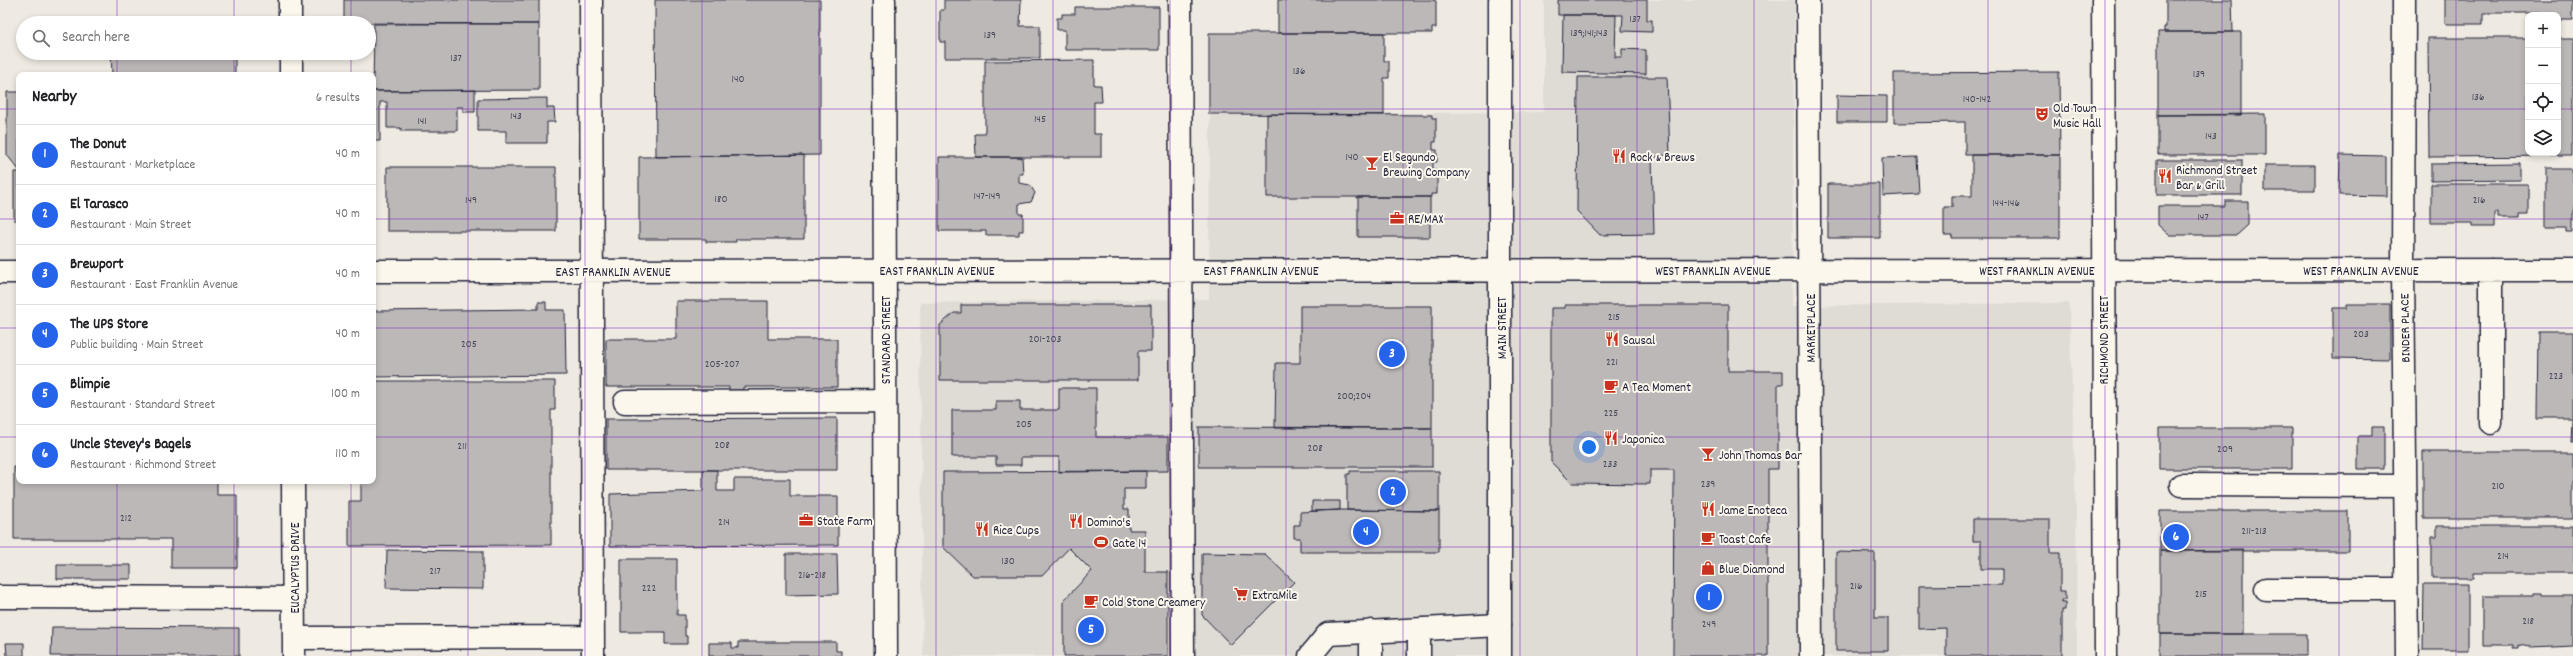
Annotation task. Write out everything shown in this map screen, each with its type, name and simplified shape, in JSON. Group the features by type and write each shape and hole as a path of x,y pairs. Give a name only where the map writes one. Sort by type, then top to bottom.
{"street":[{"path":"290,0 290,16"},
{"path":"294,647 593,646 591,0"},
{"name":"STANDARD STREET","path":"884,0 886,656"},
{"path":"1180,0 1183,656"},
{"name":"MAIN STREET","path":"1500,0 1500,656"},
{"name":"MARKETPLACE","path":"1808,0 1811,656"},
{"name":"RICHMOND STREET","path":"2103,0 2103,270 2106,656"},
{"name":"BINDER PLACE","path":"2404,0 2403,270 2407,656"},
{"path":"290,60 291,72"},
{"name":"EAST FRANKLIN AVENUE","path":"376,271 1501,270"},
{"name":"WEST FRANKLIN AVENUE","path":"1501,270 2573,270"},
{"path":"2492,270 2492,424"},
{"path":"0,272 16,272"},
{"path":"625,402 885,401"},
{"name":"EUCALYPTUS DRIVE","path":"293,484 294,647"},
{"path":"2181,485 2405,486"},
{"path":"2266,589 2406,589"},
{"path":"0,597 294,598"},
{"path":"1310,656 1328,634 1500,625"},
{"path":"1419,630 1419,656"},
{"path":"1371,631 1371,656"}],"shaded area":[{"path":"1544,0 1794,0 1792,306 2069,303 2076,512 2077,656 923,656 920,303 1209,299 1210,115 1544,112"}],"building":[{"path":"344,0 539,0 539,24 376,23 376,16 344,16"},
{"path":"655,0 820,0 820,155 656,157"},
{"path":"944,0 1021,0 1020,26 1040,26 1040,58 945,58 945,42 940,42 940,10 944,10"},
{"path":"1278,0 1432,0 1436,1 1436,28 1432,28 1432,33 1278,33"},
{"path":"1558,0 1647,0 1647,20 1652,20 1652,32 1622,31 1623,15 1558,15"},
{"path":"2166,0 2232,0 2233,32 2164,32 2164,27 2166,27"},
{"path":"2445,0 2573,0 2573,20 2561,20 2561,12 2483,13 2483,24 2445,24"},
{"path":"1075,7 1159,7 1159,50 1065,50 1065,30 1057,30 1057,18 1062,18 1062,14 1075,14"},
{"path":"1563,15 1616,15 1615,57 1622,57 1622,49 1646,50 1646,74 1562,72"},
{"path":"376,24 539,24 539,90 376,91 376,72 373,72 373,60 376,60"},
{"path":"2158,32 2241,32 2241,115 2158,115"},
{"path":"1209,33 1384,33 1384,61 1389,61 1389,78 1384,78 1384,115 1209,114"},
{"path":"2428,38 2525,38 2525,156 2561,156 2561,38 2573,38 2573,156 2429,157"},
{"path":"111,60 235,60 235,72 112,72"},
{"path":"1094,60 1094,85 1101,85 1102,102 1094,102 1094,134 1101,134 1101,157 976,157 975,134 985,134 985,61"},
{"path":"2059,72 2060,155 1965,155 1965,122 1894,123 1894,73"},
{"name":"Rock & Brews","path":"1578,77 1667,77 1670,154 1652,158 1654,234 1600,235 1577,211"},
{"path":"475,90 475,112 463,112 463,107 457,107 457,131 401,131 401,128 387,128 387,102 380,102 380,141 376,141 376,91"},
{"path":"7,92 16,92 16,166 7,155"},
{"path":"1837,95 1887,96 1887,122 1837,122"},
{"path":"547,98 547,108 554,108 555,122 547,122 547,143 506,143 506,131 478,131 478,99"},
{"path":"1267,114 1432,115 1432,118 1436,118 1436,142 1433,142 1433,150 1437,150 1437,162 1433,162 1433,170 1437,170 1437,194 1431,194 1431,197 1267,197"},
{"path":"2265,114 2265,155 2158,155 2158,115"},
{"path":"804,155 804,239 736,239 736,242 706,242 706,239 639,239 639,157"},
{"path":"1972,155 2060,155 2060,238 1952,238 1952,235 1944,235 1944,207 1952,207 1952,196 1972,196"},
{"path":"2340,155 2386,156 2386,196 2339,195"},
{"path":"939,157 1022,157 1023,174 1019,174 1019,183 1030,185 1035,193 1031,202 1019,204 1019,214 1023,214 1023,231 1019,231 1019,235 986,235 986,231 939,231"},
{"path":"1917,157 1919,194 1883,196 1882,158"},
{"path":"2157,160 2242,160 2242,195 2157,195"},
{"path":"2520,163 2520,180 2431,181 2431,164"},
{"path":"2265,165 2315,165 2315,191 2265,191"},
{"path":"387,167 556,167 556,231 387,231"},
{"path":"2546,169 2573,169 2573,232 2567,232 2567,227 2546,227"},
{"path":"14,172 16,172 16,220 14,220"},
{"path":"1828,184 1880,184 1880,238 1828,238"},
{"path":"2431,184 2528,184 2528,214 2520,214 2520,218 2498,218 2498,213 2494,213 2494,227 2472,227 2472,223 2431,223"},
{"path":"1358,197 1430,197 1430,237 1358,237"},
{"path":"2225,201 2248,201 2248,225 2237,235 2169,235 2158,225 2158,206 2225,206"},
{"path":"676,301 768,301 768,339 837,339 837,387 743,387 743,396 729,396 729,387 606,387 606,339 676,339"},
{"path":"538,302 546,302 546,310 565,310 566,375 376,377 376,311 538,309"},
{"path":"2347,304 2390,304 2390,359 2333,358 2333,308 2347,308"},
{"path":"961,305 1151,305 1151,351 1138,351 1138,380 940,380 940,325 954,313 961,313"},
{"path":"1565,305 1728,305 1728,371 1783,371 1783,384 1778,384 1778,469 1768,469 1768,656 1673,656 1674,470 1650,470 1650,484 1572,483 1551,462 1551,308 1565,308"},
{"path":"1300,306 1432,306 1432,428 1275,428 1276,363 1300,363"},
{"path":"2539,332 2573,332 2573,441 2571,441 2572,419 2538,419"},
{"path":"376,381 555,381 555,410 551,410 551,545 349,546 349,501 361,501 361,484 376,484"},
{"path":"1059,388 1096,388 1096,437 1168,437 1168,471 1059,472 1059,457 1021,457 1021,465 996,465 996,457 952,457 952,410 996,410 996,401 1020,401 1020,410 1059,410"},
{"path":"837,418 837,470 606,470 606,419"},
{"path":"1199,427 1432,428 1432,467 1199,467"},
{"path":"2372,427 2384,427 2384,469 2358,469 2358,436 2372,436"},
{"path":"2159,428 2292,428 2292,469 2159,469"},
{"path":"2423,452 2573,452 2573,518 2423,518"},
{"path":"14,467 16,467 16,484 217,484 217,495 237,495 237,568 171,568 171,539 14,539"},
{"path":"703,470 717,470 717,491 734,491 734,479 790,479 790,496 838,496 838,545 610,546 610,494 703,491"},
{"path":"1146,471 1146,489 1124,489 1124,509 1129,509 1129,530 1145,530 1145,572 1168,572 1168,656 1064,656 1064,600 1092,571 1069,548 1042,576 973,576 943,547 943,472"},
{"path":"1350,471 1439,471 1439,511 1347,510 1347,474 1350,474"},
{"path":"1312,501 1340,501 1340,510 1312,511"},
{"path":"1340,510 1439,511 1439,552 1300,552 1300,538 1294,538 1294,525 1300,525 1300,512"},
{"path":"2160,511 2348,511 2348,551 2160,551"},
{"path":"1973,519 2050,519 2050,553 2060,553 2060,591 2065,591 2065,600 2061,600 2061,603 2065,603 2065,610 2062,610 2062,656 1946,656 1946,628 1919,629 1919,586 2002,585 2002,569 1981,569 1981,541 1973,541"},
{"path":"2437,526 2573,526 2573,573 2474,573 2474,578 2432,578 2432,537 2437,537"},
{"path":"387,550 483,551 483,589 386,588"},
{"path":"2243,550 2243,634 2160,634 2160,551"},
{"path":"1836,552 1875,553 1875,618 1888,618 1888,651 1836,651"},
{"path":"1202,553 1265,554 1294,582 1231,645 1202,615"},
{"path":"786,554 837,554 838,594 786,595"},
{"path":"621,559 677,559 677,615 685,615 685,636 687,636 687,644 665,644 665,632 621,632"},
{"path":"57,565 131,565 131,579 57,579"},
{"path":"2424,584 2468,584 2468,650 2423,650"},
{"path":"2534,594 2542,594 2542,596 2573,596 2573,645 2531,647 2519,645 2519,648 2513,648 2513,645 2483,645 2483,596 2534,596"},
{"path":"52,627 239,628 239,656 51,656"},
{"path":"2160,634 2307,634 2307,656 2160,656"},
{"path":"738,642 836,642 836,651 841,651 841,656 709,656 709,643 732,643 732,648 738,648"},
{"path":"6,643 24,643 24,656 7,656"}],"place":[{"name":"Old Town Music Hall","path":"2042,114"},
{"name":"Rock & Brews","path":"1619,156"},
{"name":"El Segundo Brewing Company","path":"1372,163"},
{"name":"Richmond Street Bar & Grill","path":"2165,176"},
{"name":"RE/MAX","path":"1397,218"},
{"name":"Sausal","path":"1612,339"},
{"name":"Brewport","path":"1392,354"},
{"name":"A Tea Moment","path":"1611,386"},
{"name":"Japonica","path":"1611,438"},
{"name":"John Thomas Bar","path":"1708,454"},
{"name":"El Tarasco","path":"1393,492"},
{"name":"Jame Enoteca","path":"1708,509"},
{"name":"State Farm","path":"806,520"},
{"name":"Domino's","path":"1076,521"},
{"name":"Rice Cups","path":"982,529"},
{"name":"The UPS Store","path":"1366,532"},
{"name":"Uncle Stevey's Bagels","path":"2176,537"},
{"name":"Toast Cafe","path":"1708,538"},
{"name":"Gate 14","path":"1101,542"},
{"name":"Blue Diamond","path":"1708,568"},
{"name":"ExtraMile","path":"1241,594"},
{"name":"The Donut","path":"1709,597"},
{"name":"Cold Stone Creamery","path":"1091,601"},
{"name":"Blimpie","path":"1091,630"}]}
